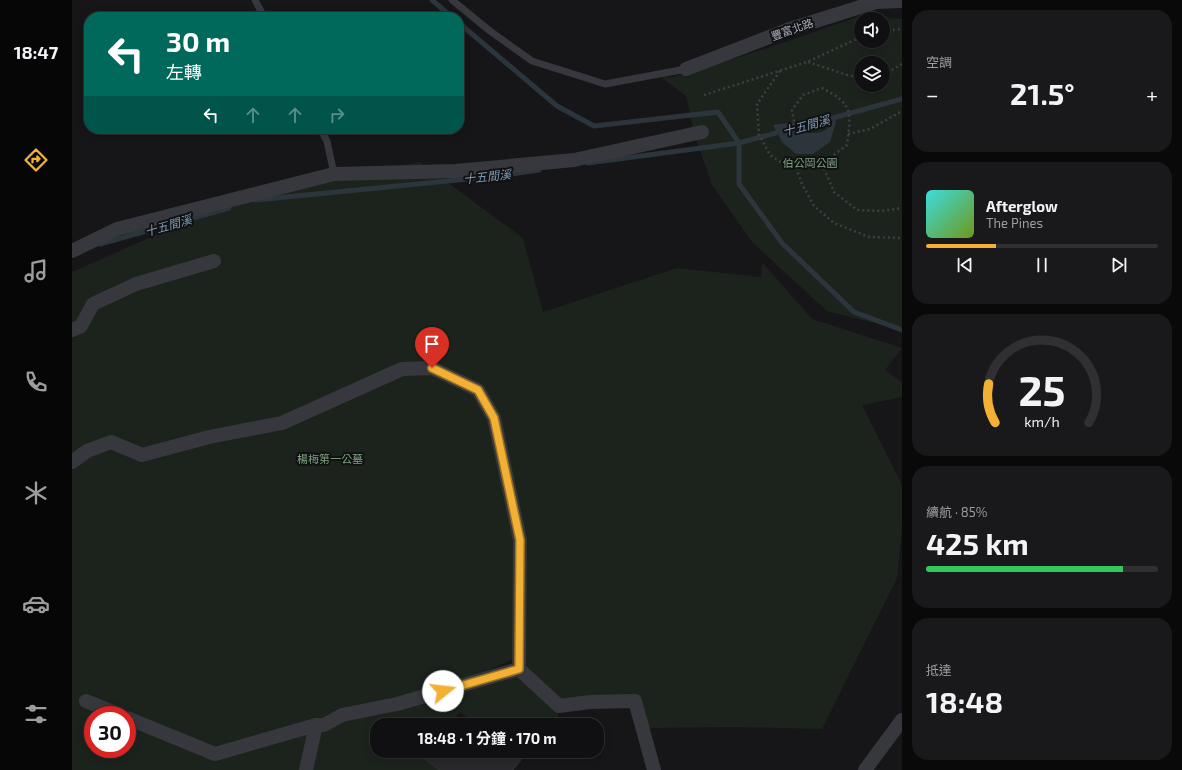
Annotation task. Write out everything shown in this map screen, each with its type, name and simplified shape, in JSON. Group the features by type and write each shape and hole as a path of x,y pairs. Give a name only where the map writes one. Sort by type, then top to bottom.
{"street":[{"name":"豐富北路","path":"686,69 787,30 876,2 902,1"},
{"path":"72,251 117,229 334,174 456,171 574,160 702,132"},
{"path":"72,330 81,326 93,304 136,284 214,261"},
{"path":"72,462 88,451 111,442 142,455 209,438 282,423 402,368 432,368 478,390 494,418 520,540 519,669 559,706 590,702 635,701 654,770"},
{"path":"136,722 215,754 316,725 324,725 342,715 398,704 519,669"},
{"path":"86,701 98,706"},
{"path":"865,770 877,756 902,720"},
{"path":"306,770 316,725"}],"lane":[{"path":"255,0 261,12"},
{"path":"452,0 490,31 532,61 605,84 686,69"},
{"path":"323,134 327,141 334,174"}],"path":[{"path":"890,30 897,29 902,30"},
{"path":"704,95 780,72 807,62 854,40"},
{"path":"807,62 854,76"},
{"path":"890,71 902,64"},
{"path":"780,72 756,104 759,135 770,155 790,168 796,168 822,164 847,145 850,123 848,108 837,96 822,88 803,95 792,110 794,122"},
{"path":"848,134 870,129 902,111"},
{"path":"822,164 834,192 857,210 882,212 902,208"},
{"path":"796,168 814,206 834,223 869,237 902,238"}],"green space":[{"name":"伯公岡公園","path":"854,18 854,48 890,48 890,18 902,19 902,330 827,311 753,243 712,185 694,133 686,96 661,77 674,77 774,46"},
{"name":"楊梅第一公墓","path":"420,162 523,238 543,312 677,268 761,277 762,262 812,319 902,348 885,370 902,382 902,397 862,405 902,485 902,527 897,578 822,729 735,727 646,728 634,703 561,699 517,657 407,708 519,669 559,706 557,718 467,718 460,712 455,718 370,718 370,758 423,758 439,770 72,770 72,272 185,222 300,185"}],"shaded area":[{"path":"835,116 836,122 830,142 813,154 796,154 782,142 773,125 794,122 802,132 818,133 826,130 830,126"}],"building":[{"path":"423,758 518,758 521,760 513,770 439,770"}],"waterway":[{"path":"432,0 446,12"},
{"path":"464,27 557,106 594,126 718,112 739,143 739,184 782,243 854,312 902,330"},
{"name":"十五間溪","path":"793,129 902,99"},
{"name":"十五間溪","path":"588,163 739,143 783,131"},
{"name":"十五間溪","path":"256,200 498,176 539,170"},
{"name":"十五間溪","path":"100,244 229,208"}],"route":[{"path":"432,368 478,390 494,418 520,540 519,669 443,691"}]}
